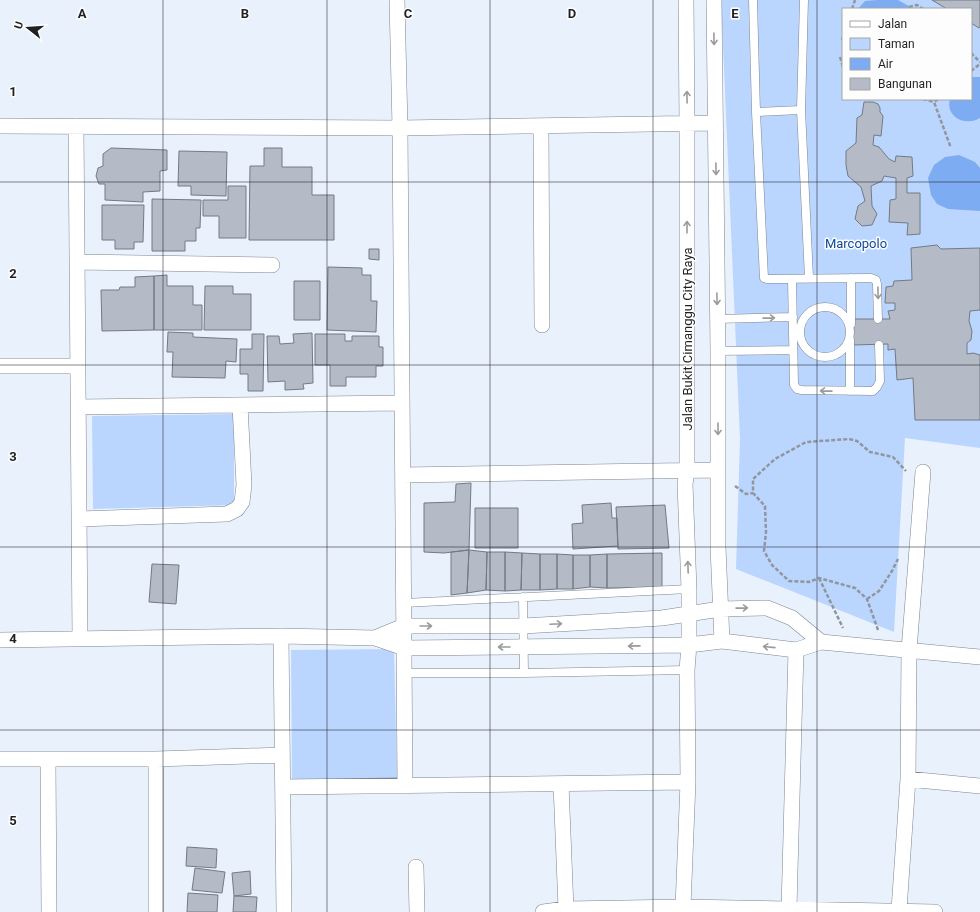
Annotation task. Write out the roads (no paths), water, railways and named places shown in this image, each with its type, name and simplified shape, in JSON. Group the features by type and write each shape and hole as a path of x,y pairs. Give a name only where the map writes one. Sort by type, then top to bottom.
{"street":[{"path":"397,0 400,128 406,786"},
{"name":"Jalan Bukit Cimanggu City Raya","path":"683,907 688,782 687,670 689,645 689,589 685,484 687,471 686,0"},
{"path":"714,0 718,319 718,547 722,641"},
{"path":"0,126 400,128 541,127 715,123"},
{"path":"76,126 80,639"},
{"path":"541,127 542,325"},
{"path":"77,262 272,265"},
{"path":"0,366 78,366"},
{"path":"78,407 402,403"},
{"path":"79,519 227,514 237,509 242,502 244,485 240,405"},
{"path":"403,475 718,470"},
{"path":"899,910 908,779 909,650 923,472"},
{"path":"375,638 404,626 523,626 662,618 720,609 767,608 792,618 821,642"},
{"path":"0,640 281,636 375,638 404,648 689,645 722,641 796,650 821,642 980,657"},
{"path":"281,636 284,912"},
{"path":"789,909 796,650"},
{"path":"0,760 156,759 282,755"},
{"path":"156,759 156,912"},
{"path":"48,760 49,912"},
{"path":"908,779 980,786"},
{"path":"283,787 688,782"},
{"path":"561,784 566,909"},
{"path":"416,867 417,912"},
{"path":"543,912 566,909 683,907 899,910 935,912"}],"lane":[{"path":"753,0 762,275 766,279 871,278 876,280 878,284 878,319"},
{"path":"804,0 801,110 809,278"},
{"path":"756,112 801,110"},
{"path":"850,391 851,278"},
{"path":"792,279 793,317 796,333 804,348 817,357 824,358 839,353 845,348 849,341 850,333 849,324 846,317 840,312 824,308 809,312 796,333 793,350 794,385 797,389 873,391 878,387 880,381 879,345"},
{"path":"718,319 793,317"},
{"path":"718,351 793,350"},
{"path":"404,603 689,589"},
{"path":"523,597 524,673"},
{"path":"404,673 524,673 687,670"}],"water":[{"path":"898,0 912,8 859,8 865,1"},
{"path":"972,77 980,77 980,118 973,121 961,120 954,116 951,112 950,100 972,100"},
{"path":"959,155 975,162 980,168 980,211 948,209 937,204 931,195 928,178 934,165 945,157"}],"park label":[{"name":"Marcopolo","path":"856,243"}]}
